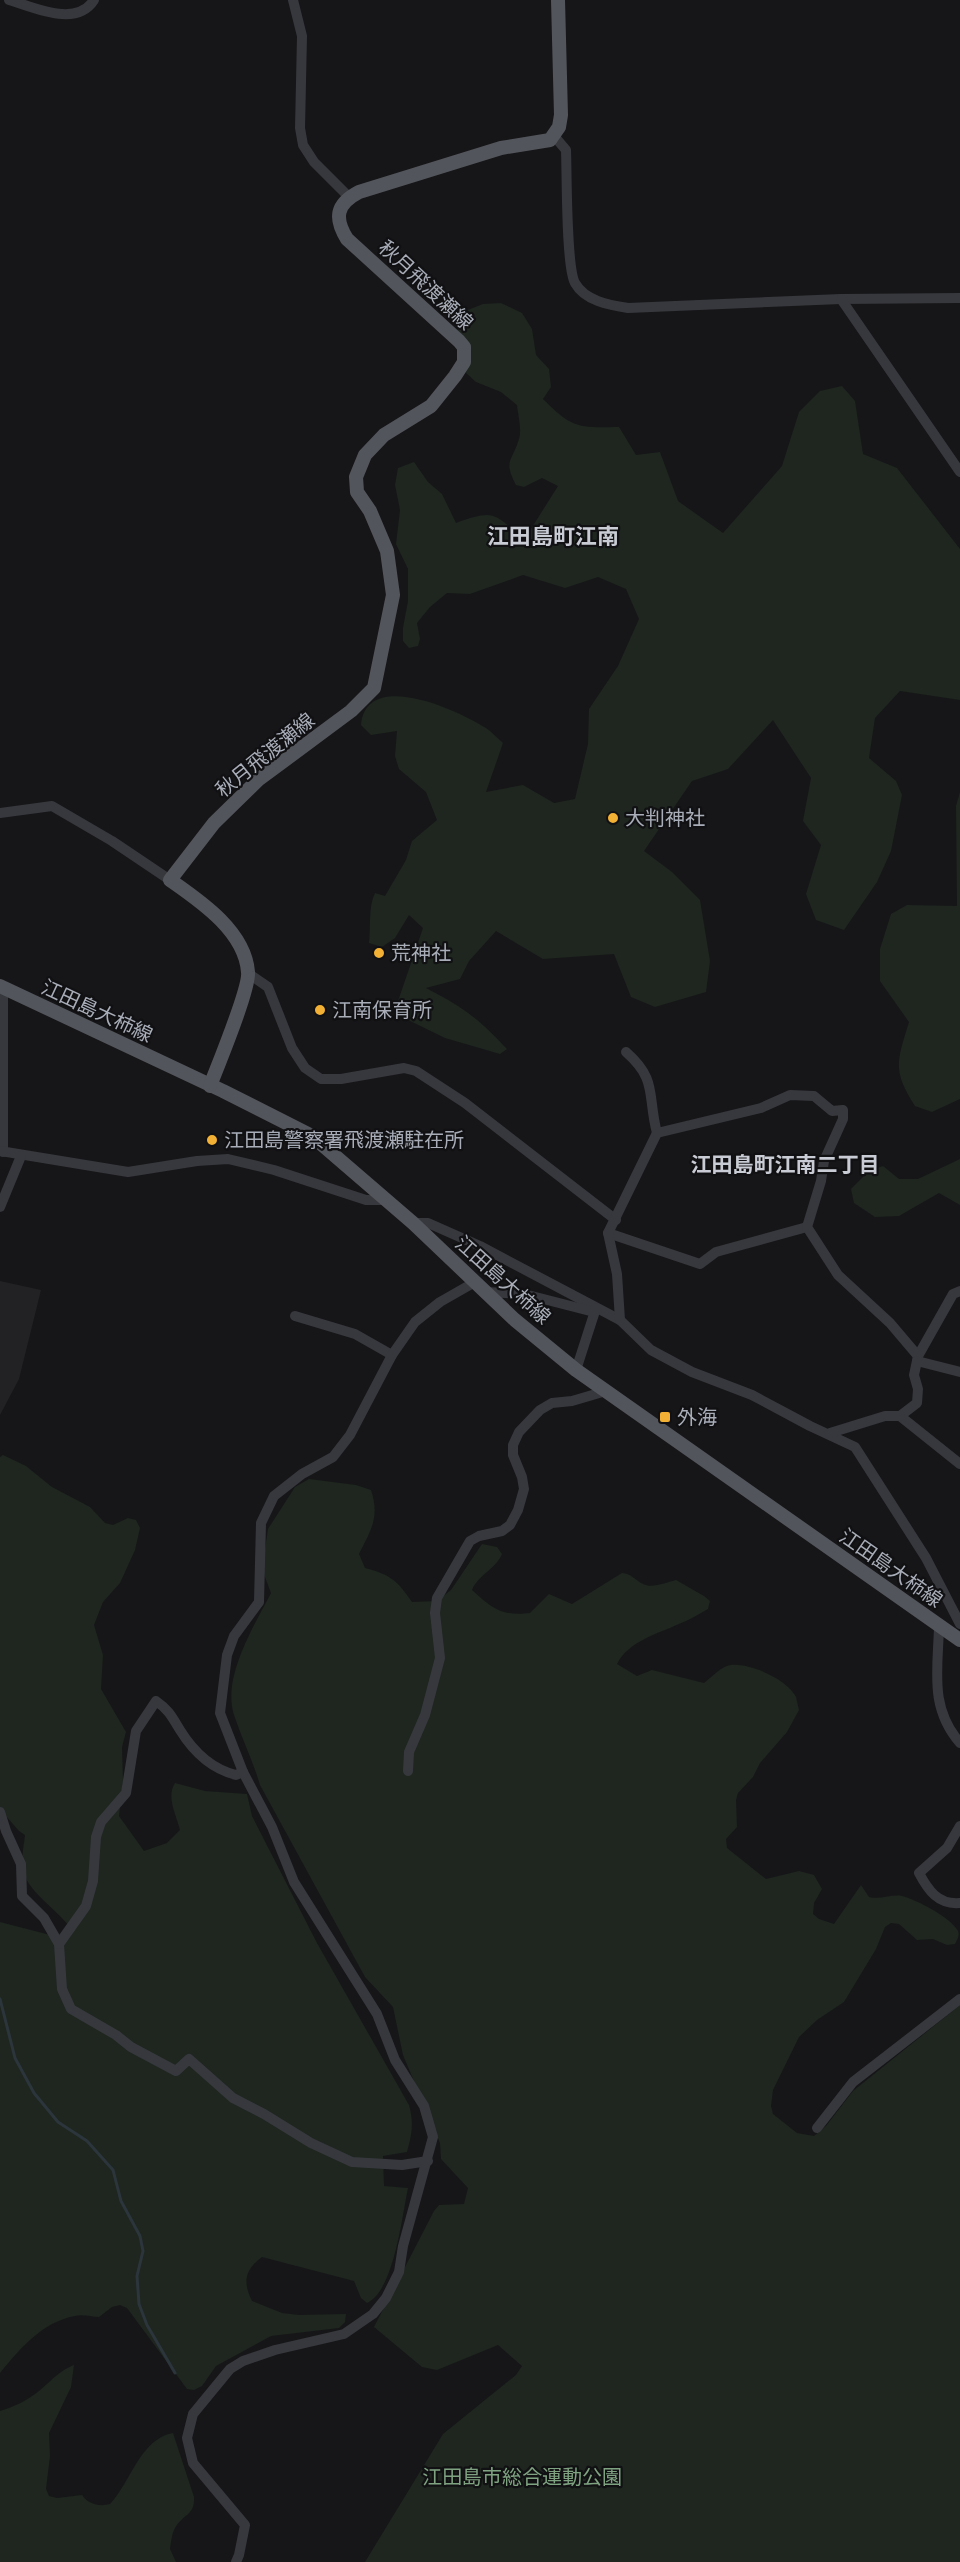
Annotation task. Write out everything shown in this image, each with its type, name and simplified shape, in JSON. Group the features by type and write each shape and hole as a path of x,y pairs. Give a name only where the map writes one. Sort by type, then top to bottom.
{"main road":[{"path":"349,197 501,148 550,140 555,137 561,115 558,0"},
{"name":"秋月飛渡瀬線","path":"170,880 214,824 251,787 351,711 374,688 393,596 387,551 370,511 357,492 356,477 365,455 384,435 431,406 464,362 464,347 459,341 347,239 338,220 340,209 349,197"},
{"path":"170,880 201,902 225,926 238,944 249,974 210,1086"},
{"name":"江田島大柿線","path":"1,987 312,1136 413,1223 515,1320 576,1370 960,1640"}],"street":[{"path":"9,0 57,13 75,15 89,7 94,0"},
{"path":"293,0 302,36 300,128 303,145 314,162 349,197"},
{"path":"555,137 566,150 571,273 582,292 608,305 628,308 841,299 960,298"},
{"path":"841,299 960,472"},
{"path":"0,813 52,806 112,841 170,880"},
{"path":"249,974 268,987 292,1048 305,1068 321,1079 341,1079 404,1068 416,1071 465,1103 616,1220"},
{"path":"1,987 2,1152 128,1172 197,1161 228,1159 274,1170 366,1200 385,1200"},
{"path":"620,1320 617,1274 608,1233 657,1132 652,1114 650,1085 641,1065 626,1052"},
{"path":"657,1132 761,1108 790,1095 814,1096 832,1111 843,1110 843,1119 824,1161 821,1181 807,1227 838,1275 890,1323 917,1358 960,1372"},
{"path":"0,1207 21,1156"},
{"path":"413,1223 428,1223 480,1246 595,1310 620,1320 651,1350 692,1372 752,1395 810,1426 855,1446 926,1558 960,1624"},
{"path":"608,1233 700,1264 716,1252 807,1227"},
{"path":"236,2562 245,2524 193,2463 187,2438 193,2414 230,2369 243,2361 275,2350 344,2334 373,2313 386,2298 399,2272 403,2246 428,2162 433,2137 424,2106 395,2060 377,2014 294,1882 272,1827 243,1772 220,1713 227,1655 234,1636 259,1602 261,1523 274,1496 302,1474 333,1457 350,1435 392,1355 415,1322 440,1302 475,1282"},
{"path":"830,1433 885,1416 900,1416 917,1403 918,1389 914,1375 917,1358 952,1294 960,1291"},
{"path":"485,1292 524,1294 595,1310"},
{"path":"576,1370 595,1310"},
{"path":"295,1316 355,1334 392,1355"},
{"path":"408,1771 409,1752 425,1715 440,1658 435,1613 437,1598 470,1541 478,1536 502,1531 510,1525 518,1510 524,1489 513,1455 513,1445 519,1432 540,1410 552,1403 572,1401 606,1391"},
{"path":"900,1416 960,1464"},
{"path":"939,1626 936,1682 938,1702 960,1743"},
{"path":"59,1944 86,1906 93,1881 96,1837 101,1822 126,1793 133,1764 136,1731 156,1701 170,1710 181,1732 211,1765 236,1775 243,1772"},
{"path":"0,1812 21,1864 22,1896 44,1918 59,1944 62,1989 71,2009 176,2072 189,2059 233,2098 264,2114 311,2144 352,2162 402,2165 428,2162"},
{"path":"960,1826 947,1848 919,1873 934,1897 952,1904 960,1903"},
{"path":"817,2128 853,2082 960,1999"}],"shaded area":[{"path":"0,1281 41,1290 19,1379 0,1415"}],"green space":[{"path":"501,303 522,313 532,329 536,355 549,369 551,387 543,399 561,416 576,424 619,427 636,455 660,452 678,501 723,533 782,466 799,412 820,391 842,386 855,401 863,454 897,468 960,549 960,700 900,691 875,718 869,758 896,781 902,795 891,851 877,882 844,930 816,920 806,894 821,845 803,821 811,778 773,720 728,769 692,781 644,851 672,872 700,900 710,961 706,992 655,1007 631,997 614,954 543,959 496,931 469,961 460,979 426,988 461,1008 488,1029 507,1049 500,1054 445,1038 398,1015 397,1004 423,928 409,915 395,938 382,947 369,943 371,904 375,893 385,896 406,860 412,841 437,820 426,792 399,769 395,756 397,731 371,735 361,725 367,708 379,699 395,696 415,698 435,704 473,720 503,743 486,792 523,785 554,803 575,799 588,744 589,709 618,666 639,619 626,589 598,577 565,588 523,575 470,594 447,593 430,607 417,623 420,639 418,646 409,648 403,641 408,601 408,569 396,544 400,510 395,485 398,468 414,462 428,482 442,494 456,523 479,516 493,516 500,519 524,540 558,486 542,478 524,487 516,485 509,466 520,435 517,405 501,392 476,382 466,373 468,360 466,348 455,326 458,314 483,304"},
{"path":"960,792 960,1099 932,1112 915,1106 900,1074 900,1057 909,1022 880,981 880,949 891,914 907,905 957,906 956,806"},
{"path":"960,1159 960,1205 939,1193 899,1216 875,1217 854,1203 851,1189 869,1171 883,1166 899,1179 918,1179"},
{"path":"3,1455 26,1466 52,1487 90,1507 105,1523 113,1525 128,1518 136,1520 140,1528 135,1550 120,1583 103,1602 94,1625 103,1655 101,1689 126,1732 122,1747 123,1781 119,1816 144,1851 167,1843 180,1830 171,1794 175,1783 205,1791 247,1794 252,1816 317,1943 411,2111 412,2128 407,2152 383,2156 384,2186 408,2188 400,2234 390,2269 376,2296 367,2303 361,2298 354,2281 262,2257 252,2267 247,2277 247,2288 252,2301 282,2313 346,2314 345,2322 339,2328 271,2336 216,2366 202,2386 194,2390 187,2389 127,2308 120,2305 112,2307 99,2317 78,2315 52,2324 24,2346 0,2373 0,1922 58,1937 72,1930 36,1892 25,1876 22,1855 25,1835 0,1809 0,1457"},
{"name":"江田島市総合運動公園","path":"309,1479 356,1485 371,1490 375,1508 373,1523 359,1554 365,1568 393,1579 412,1602 437,1601 451,1590 482,1544 497,1547 502,1554 472,1590 486,1602 504,1612 530,1613 549,1594 572,1604 622,1573 647,1585 676,1580 704,1596 710,1601 708,1609 636,1644 622,1656 617,1664 637,1676 652,1670 704,1683 727,1666 739,1665 776,1678 785,1684 796,1697 799,1710 787,1732 738,1793 737,1827 726,1839 727,1848 766,1879 799,1871 814,1875 822,1889 814,1903 813,1914 819,1919 834,1924 861,1885 869,1897 902,1896 915,1901 949,1920 958,1931 955,1944 947,1945 933,1939 917,1940 899,1924 891,1923 885,1927 876,1949 844,2002 817,2020 799,2037 773,2090 771,2106 773,2114 797,2133 814,2136 826,2126 853,2091 960,2005 960,2562 365,2562 443,2434 516,2375 522,2366 498,2345 437,2370 422,2367 374,2327 434,2211 439,2205 464,2204 468,2188 441,2159 440,2143 403,2055 393,2007 365,1977 260,1785 234,1715 231,1700 236,1668 271,1593 262,1569 268,1529 295,1487"},
{"path":"74,2365 71,2387 49,2433 50,2456 46,2489 49,2496 57,2498 82,2495 94,2504 110,2504 144,2452 162,2437 173,2433 194,2497 193,2507 173,2533 170,2549 176,2562 0,2562 0,2411 30,2397 59,2373"}],"waterway":[{"path":"0,1999 15,2058 34,2093 58,2122 87,2141 113,2170 121,2201 140,2236 143,2251 137,2276 139,2304 147,2325 175,2373"}],"place":[{"name":"大判神社","path":"613,818"},
{"name":"荒神社","path":"379,953"},
{"name":"江南保育所","path":"320,1010"},
{"name":"江田島警察署飛渡瀬駐在所","path":"212,1140"},
{"name":"外海","path":"665,1417"}],"district":[{"name":"江田島町江南","path":"553,536"},
{"name":"江田島町江南二丁目","path":"785,1164"}]}
